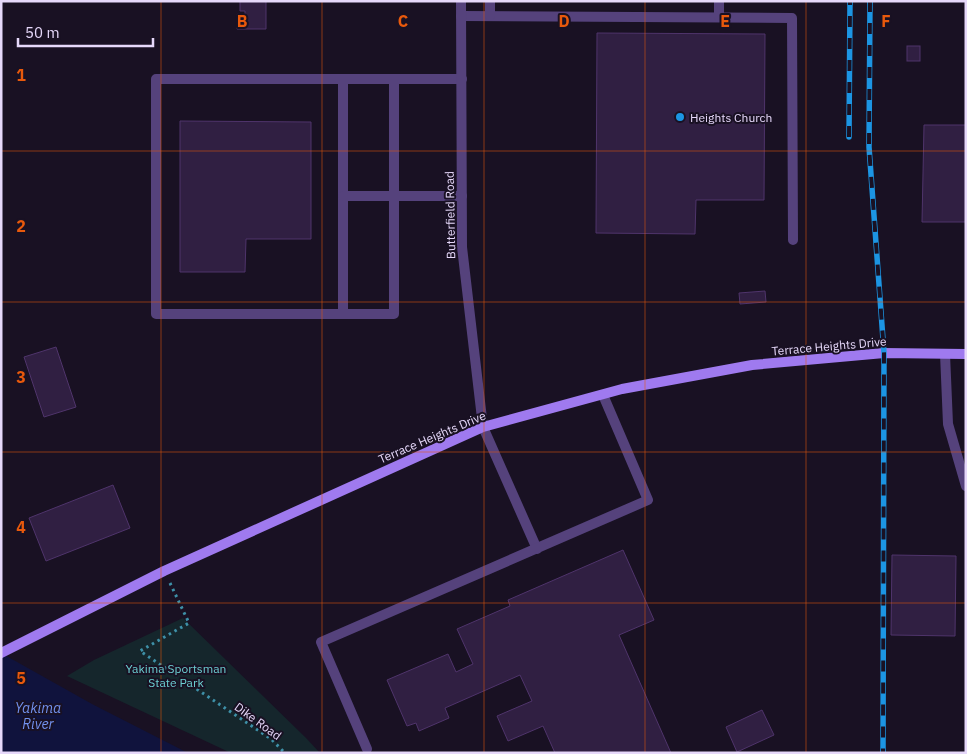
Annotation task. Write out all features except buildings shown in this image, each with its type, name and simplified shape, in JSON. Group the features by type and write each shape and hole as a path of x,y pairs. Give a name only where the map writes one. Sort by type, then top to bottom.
{"main road":[{"name":"Terrace Heights Drive","path":"1,653 164,571 483,427 622,389 752,365 884,353 966,354"}],"street":[{"name":"Butterfield Road","path":"461,1 462,247 483,427 537,548"},
{"path":"490,1 490,16"},
{"path":"719,1 719,17"},
{"path":"461,16 792,18 793,240"},
{"path":"394,79 394,314 156,314 156,79 394,79 462,79"},
{"path":"343,79 343,314"},
{"path":"343,196 462,196"},
{"path":"945,354 948,424 966,486"},
{"path":"367,749 321,642 648,500 602,395"}],"path":[{"name":"Dike Road","path":"164,571 189,623 140,651 272,739 285,753"}],"green space":[{"name":"Yakima Sportsman State Park","path":"183,618 320,753 231,753 67,676 94,660"}],"water":[{"name":"Yakima River","path":"1,653 92,704 188,753 1,753"}],"railway":[{"path":"849,137 850,1"},
{"path":"870,1 869,147 884,353 883,753"}],"place":[{"name":"Heights Church","path":"680,117"}]}
